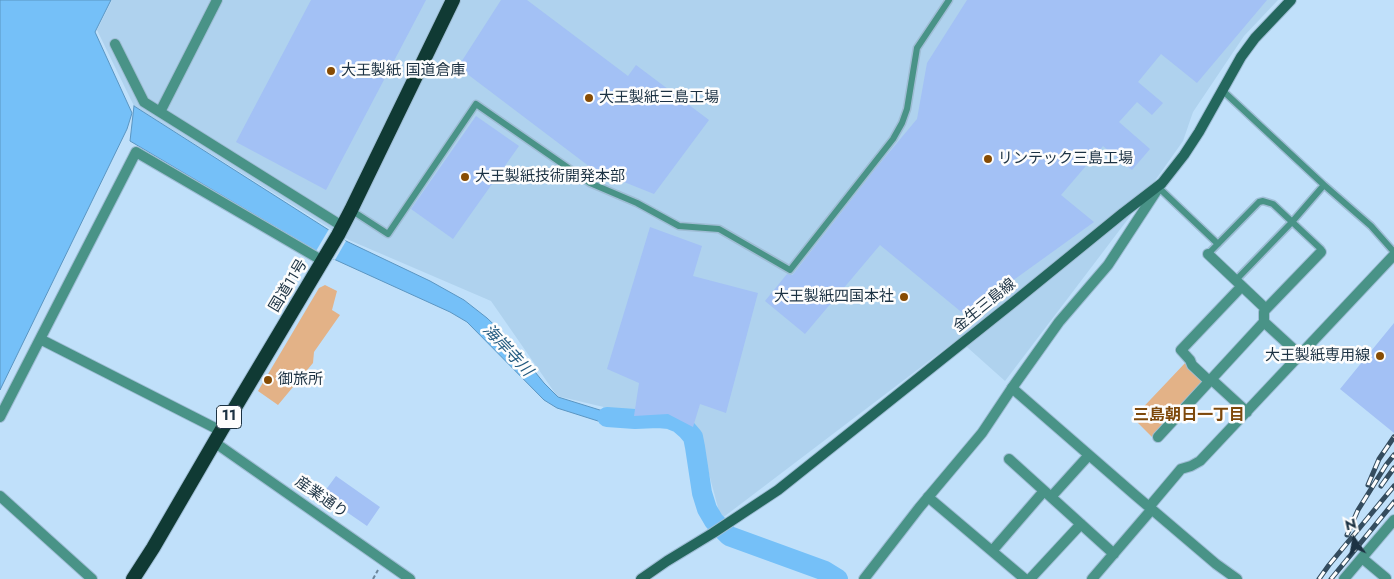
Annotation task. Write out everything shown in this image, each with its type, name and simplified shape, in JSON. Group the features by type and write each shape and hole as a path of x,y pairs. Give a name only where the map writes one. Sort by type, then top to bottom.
{"highway":[{"name":"国道11号","path":"133,579 340,231 452,0"}],"main road":[{"name":"金生三島線","path":"645,578 666,560 728,524 778,490 1160,185 1199,132 1241,57 1255,38 1291,0"}],"street":[{"path":"160,112 217,0"},
{"path":"115,44 144,102 340,231"},
{"path":"0,417 136,152 324,258"},
{"path":"864,579 928,497 982,433 1058,322 1108,265 1160,185"},
{"path":"1158,438 1264,322 1264,312 1321,252"},
{"path":"1208,254 1266,310"},
{"path":"1092,579 1181,469 1200,461 1394,254"},
{"path":"1239,283 1181,350 1192,365 1247,412"},
{"path":"1264,322 1300,355"},
{"name":"産業通り","path":"40,340 217,436 410,579"},
{"path":"1012,388 1150,508 1216,564 1237,579"},
{"path":"992,551 1089,455"},
{"path":"1008,458 1114,554"},
{"path":"0,496 92,579"},
{"path":"928,497 1025,579"},
{"path":"1344,579 1394,520"},
{"path":"1030,579 1081,524"},
{"path":"1362,558 1386,578"}],"lane":[{"path":"351,210 388,234 476,104 590,183 638,203 679,226 719,229 790,270 893,139 907,109 917,48 949,0"},
{"path":"1222,90 1371,226 1394,254"},
{"path":"1160,185 1218,244"},
{"path":"1239,283 1324,185"},
{"path":"1208,254 1259,202 1263,201 1273,204 1321,252"}],"shaded area":[{"path":"112,0 1278,0 1244,36 1193,112 1183,141 1128,219 1005,381 958,339 721,519 697,429 557,396 491,301 349,240 134,106 97,30"},
{"path":"325,285 337,291 332,310 340,315 314,352 313,363 278,405 258,391 319,288"},
{"path":"1186,362 1201,377 1203,382 1152,437 1133,418"}],"water":[{"path":"0,0 111,0 95,32 132,113 127,129 0,390"},
{"path":"134,106 346,241 430,281 464,300 506,336 544,383 558,397 603,411 633,411 634,422 598,421 557,408 544,400 467,322 450,312 316,251 130,141"}],"pier":[{"path":"329,229 346,241 335,260 316,251"}],"building":[{"name":"大王製紙 国道倉庫","path":"311,0 426,0 326,190 236,142"},
{"name":"大王製紙三島工場","path":"501,0 527,0 628,76 636,65 709,120 654,194 594,170 458,67"},
{"name":"リンテック三島工場","path":"967,0 1267,0 1197,83 1161,54 1138,82 1163,103 1152,115 1137,102 1119,122 1150,149 1132,170 1103,146 1061,195 1094,222 965,315 880,245 805,334 765,301 787,274 792,275 794,273 917,119 927,63"},
{"name":"大王製紙技術開発本部","path":"476,116 519,146 453,239 411,209"},
{"path":"650,227 702,246 693,276 758,293 726,413 700,404 693,427 668,414 634,416 639,383 607,369"},
{"name":"大王製紙専用線","path":"1394,323 1394,433 1340,389"},
{"path":"336,476 380,507 367,526 322,495"}],"waterway":[{"name":"海岸寺川","path":"607,417 658,418 669,419 679,423 693,437 702,493 707,509 714,521 729,536 825,571 838,579"}],"railway":[{"path":"1368,485 1379,459 1394,437"},
{"path":"1347,535 1358,510 1394,455"},
{"path":"1381,486 1394,468"},
{"path":"1319,579 1394,486"},
{"path":"1331,579 1394,502"}],"place":[{"name":"大王製紙 国道倉庫","path":"331,71"},
{"name":"大王製紙三島工場","path":"589,98"},
{"name":"リンテック三島工場","path":"988,159"},
{"name":"大王製紙技術開発本部","path":"465,177"},
{"name":"大王製紙四国本社","path":"904,297"},
{"name":"大王製紙専用線","path":"1380,356"},
{"name":"御旅所","path":"268,380"}],"district":[{"name":"三島朝日一丁目","path":"1189,416"}]}
